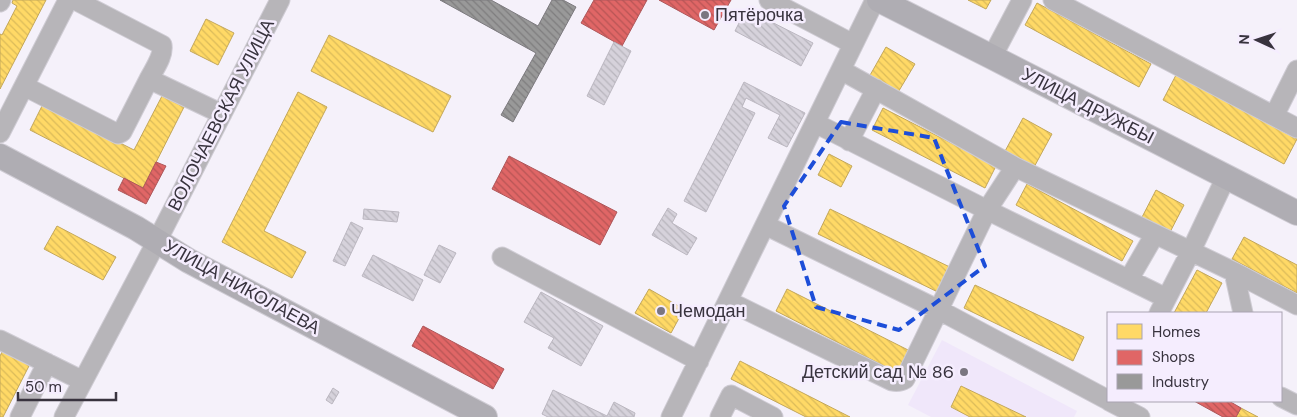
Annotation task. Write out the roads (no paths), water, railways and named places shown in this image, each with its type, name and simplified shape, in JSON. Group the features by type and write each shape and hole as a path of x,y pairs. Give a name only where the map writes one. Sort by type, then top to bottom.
{"main road":[{"name":"УЛИЦА ДРУЖБЫ","path":"879,0 1226,177 1296,209"},
{"name":"УЛИЦА НИКОЛАЕВА","path":"0,156 136,228 189,261 485,417"}],"street":[{"path":"0,133 68,0"},
{"path":"24,86 118,134 122,132 162,54 162,46 74,0"},
{"name":"ВОЛОЧАЕВСКАЯ УЛИЦА","path":"64,417 157,241 280,0"},
{"path":"769,0 854,44"},
{"path":"671,417 875,0"},
{"path":"992,56 1022,0"},
{"path":"1053,0 1297,128"},
{"path":"841,70 1015,167 1234,272 1297,305"},
{"path":"1274,116 1297,70"},
{"path":"149,79 222,114"},
{"path":"849,141 876,89"},
{"path":"815,123 1129,279 1163,306 1226,177"},
{"path":"728,301 896,382 905,380 987,210 1015,167"},
{"path":"765,225 939,310 1107,399"},
{"path":"1129,279 1155,234"},
{"path":"502,257 698,361"},
{"path":"1234,272 1243,312"},
{"path":"0,340 82,381"},
{"path":"20,417 47,363"},
{"path":"720,417 731,396 773,417"},
{"path":"1282,398 1297,405"},
{"path":"1113,402 1136,416"}],"place":[{"name":"Пятёрочка","path":"705,15"},
{"name":"Чемодан","path":"661,311"},
{"name":"Детский сад № 86","path":"964,372"}]}
